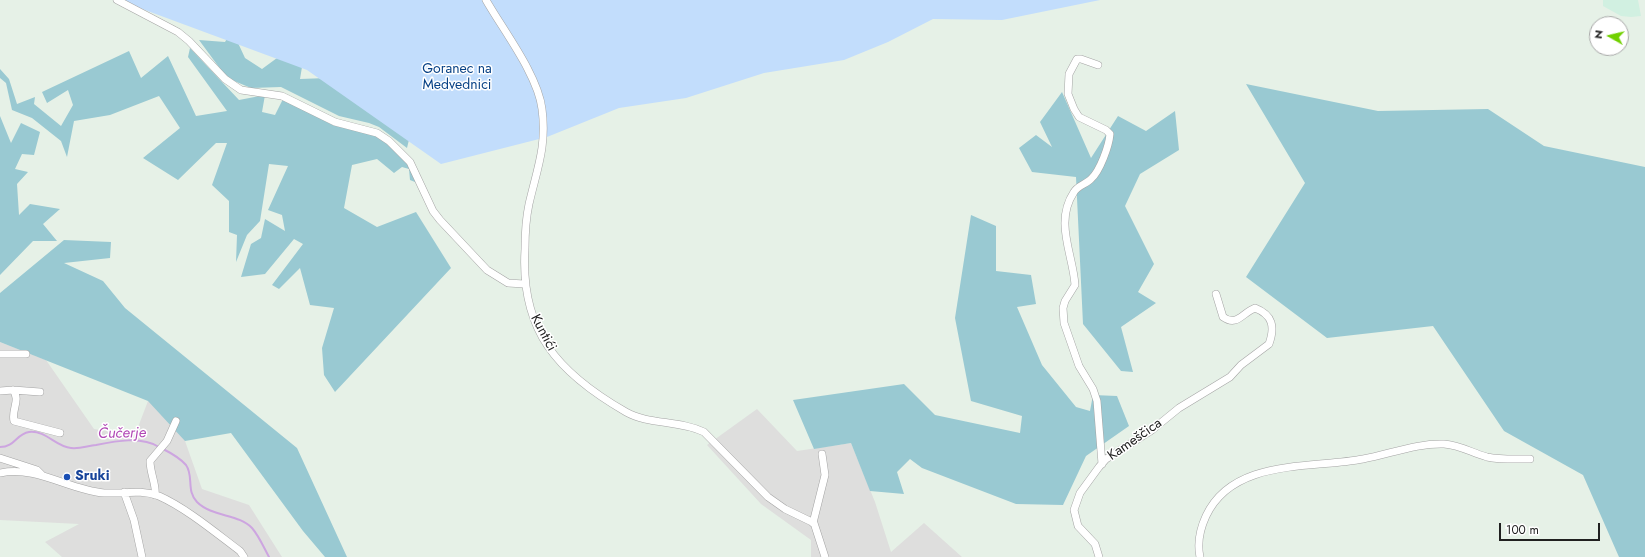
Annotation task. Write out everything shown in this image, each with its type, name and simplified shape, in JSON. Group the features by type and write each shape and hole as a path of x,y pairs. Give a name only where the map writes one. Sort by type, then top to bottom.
{"street":[{"path":"117,0 178,32 237,88 252,93 266,93 282,96 334,122 377,133 389,141 410,162 433,211 487,270 508,283 524,284"},
{"name":"Kuntići","path":"486,0 524,62 537,88 542,108 543,151 529,204 525,236 524,284 531,310 540,333 550,351 570,373 588,388 636,417 678,423 704,432 768,497 785,509 813,523"},
{"path":"1098,65 1077,59 1069,74 1068,94 1079,117 1106,130 1110,134 1109,143 1097,170 1091,179 1074,191 1068,206 1065,221 1065,235 1075,285 1065,300 1063,308 1064,323 1077,360 1093,389 1097,401 1102,464"},
{"name":"Kameščica","path":"1099,557 1095,544 1078,526 1074,510 1080,493 1102,464 1165,420 1179,408 1230,377 1241,365 1269,344 1273,322 1269,316 1255,308 1241,318 1234,321 1228,320 1223,317 1216,294"},
{"path":"0,354 26,354"},
{"path":"0,391 13,390 40,392"},
{"path":"13,390 17,398 13,416 14,420 60,433"},
{"path":"154,495 156,488 151,478 150,461 167,441 176,421"},
{"path":"1200,557 1198,549 1201,526 1211,505 1218,496 1231,485 1268,471 1363,459 1433,444 1456,445 1486,457 1499,459 1530,459"},
{"path":"822,454 825,475 813,523 818,531 825,557"},
{"path":"0,458 37,470 43,476"},
{"path":"0,472 19,472 43,476 88,490 105,493 142,491 154,495 202,523 240,551 244,557"},
{"path":"124,492 134,520 142,557"}],"shaded area":[{"path":"232,30 245,58 262,69 277,58 302,67 300,79 327,78 416,111 407,148 379,127 369,123 339,116 281,87 251,88 227,78 199,40 225,42"},
{"path":"190,48 239,100 265,95 262,112 275,115 284,97 335,125 376,134 413,167 420,184 410,180 409,169 402,167 394,173 377,159 352,165 344,208 377,227 416,212 451,268 335,392 324,375 322,348 334,308 310,305 300,268 279,289 272,285 303,244 294,239 265,274 241,277 251,244 261,238 265,219 285,231 282,215 268,210 288,166 269,164 260,221 247,235 236,262 237,235 229,232 229,201 212,185 227,143 216,143 178,180 143,158 180,128 159,96 110,115 74,121 67,157 61,141 32,118 12,110 6,83 0,78 0,69 9,79 17,104 35,97 34,104 61,126 73,105 68,90 47,103 42,92 129,51 141,78 168,56 196,116 227,111 188,57"},
{"path":"1246,84 1378,111 1488,109 1544,146 1645,167 1645,557 1619,557 1583,475 1504,431 1433,326 1327,338 1246,277 1305,183"},
{"path":"1062,92 1091,158 1118,116 1146,131 1175,111 1179,150 1140,174 1125,206 1154,264 1138,292 1156,303 1121,327 1133,372 1121,371 1083,324 1076,177 1032,172 1019,148 1036,135 1052,147 1040,122"},
{"path":"0,116 11,143 21,123 40,132 34,155 22,154 15,169 28,172 17,184 19,215 30,204 60,209 43,224 57,241 33,241 0,275"},
{"path":"971,215 996,226 996,271 1031,275 1036,304 1017,307 1042,365 1076,407 1090,411 1093,395 1117,396 1129,426 1086,456 1063,505 1016,504 922,468 910,459 897,472 904,494 870,491 851,443 814,449 793,400 904,384 935,415 1020,433 1022,416 971,401 955,318"},
{"path":"64,240 111,242 110,258 64,263 103,281 125,308 297,448 347,557 325,557 303,531 231,433 185,441 148,401 0,342 0,293"},
{"path":"0,342 46,360 94,429 135,435 148,401 181,391 185,441 202,489 249,505 282,557 62,557 45,542 79,524 0,520"},
{"path":"757,409 797,451 851,443 875,502 891,552 924,523 962,557 811,557 811,540 761,504 707,445"}],"green space":[{"name":"Goranec na Medvednici","path":"118,0 1100,0 1002,20 933,19 888,42 844,60 764,73 686,98 619,108 547,137 441,164 307,70"},
{"path":"1603,0 1638,0 1641,16 1621,16 1603,6"}],"waterway":[{"name":"Čučerje","path":"0,447 9,445 21,435 29,432 41,434 60,445 71,448 80,448 128,440 144,441 159,447"},
{"name":"Čučerje","path":"163,449 186,465 190,474 192,493 197,502 210,510 247,523 257,535 269,557"}],"place":[{"name":"Sruki","path":"67,477"}]}
